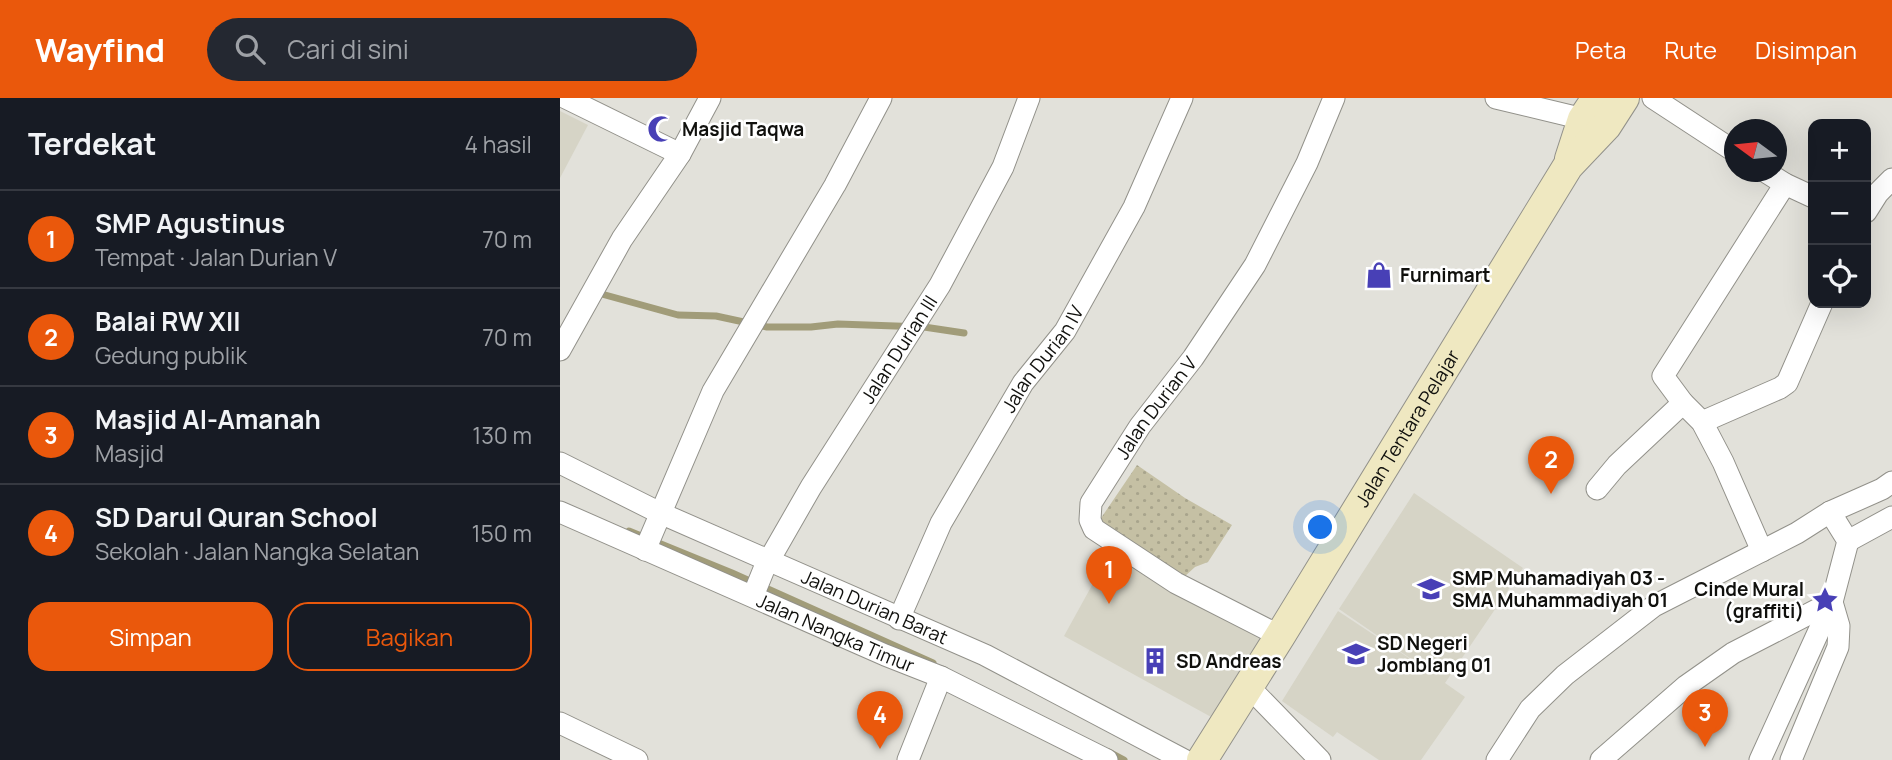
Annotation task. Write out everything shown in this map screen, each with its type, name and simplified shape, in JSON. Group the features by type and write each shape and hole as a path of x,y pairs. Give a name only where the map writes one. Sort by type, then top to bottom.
{"main road":[{"name":"Jalan Tentara Pelajar","path":"1202,760 1568,166 1595,114 1624,98"}],"street":[{"path":"566,98 680,154"},
{"path":"560,349 622,239 680,154 710,98"},
{"path":"651,535 713,391 835,185 881,98"},
{"name":"Jalan Durian III","path":"753,594 766,565 811,486 940,285 1003,167 1029,98"},
{"name":"Jalan Durian IV","path":"900,619 941,523 1023,383 1065,331 1134,207 1182,98"},
{"name":"Jalan Durian V","path":"1280,636 1166,576 1094,529 1089,513 1091,503 1140,426 1193,358 1255,265 1307,163 1334,98"},
{"path":"1496,98 1595,114"},
{"path":"1653,98 1724,144"},
{"path":"1871,204 1892,180"},
{"path":"1782,182 1808,195"},
{"path":"1762,551 1723,462 1702,422 1682,403 1663,376 1785,184"},
{"path":"1702,422 1787,383 1820,308"},
{"path":"1597,489 1617,465 1682,403"},
{"name":"Jalan Durian Barat","path":"560,463 651,535 766,565 900,619 1184,760"},
{"path":"1497,760 1530,709 1565,675 1654,606 1892,482"},
{"name":"Jalan Nangka Timur","path":"560,512 651,535 753,594 885,656 981,693 1107,760"},
{"path":"1830,512 1849,541"},
{"path":"1760,760 1832,602 1849,541 1892,517"},
{"path":"1601,760 1685,686 1724,660 1832,602"},
{"path":"1791,760 1838,647 1839,625 1832,602"},
{"path":"981,693 999,666"},
{"path":"908,760 941,677"},
{"path":"1248,686 1320,760"},
{"path":"560,723 637,760"}],"shaded area":[{"path":"560,111 588,125 560,178"},
{"path":"1137,465 1185,498 1232,525 1208,562 1195,567 1184,577 1097,524"},
{"path":"1414,493 1523,568 1445,683 1465,697 1421,760 1379,760 1337,732 1333,737 1282,701 1338,611 1430,672 1339,609"},
{"path":"1112,549 1262,638 1213,718 1064,636"}],"waterway":[{"path":"596,296 598,293 678,315 716,316 767,327 838,324 924,327 964,333"},
{"path":"629,531 732,573 933,663"},
{"path":"1109,752 1124,760"}],"place":[{"name":"Masjid Taqwa","path":"661,129"},
{"name":"Furnimart","path":"1379,275"},
{"name":"Balai RW XII","path":"1551,494"},
{"name":"SMP Muhamadiyah 03 - SMA Muhammadiyah 01","path":"1431,589"},
{"name":"Cinde Mural (graffiti)","path":"1825,600"},
{"name":"SMP Agustinus","path":"1109,604"},
{"name":"SD Negeri Jomblang 01","path":"1356,654"},
{"name":"SD Andreas","path":"1155,661"},
{"name":"Masjid Al-Amanah","path":"1705,747"},
{"name":"SD Darul Quran School","path":"880,749"}]}
